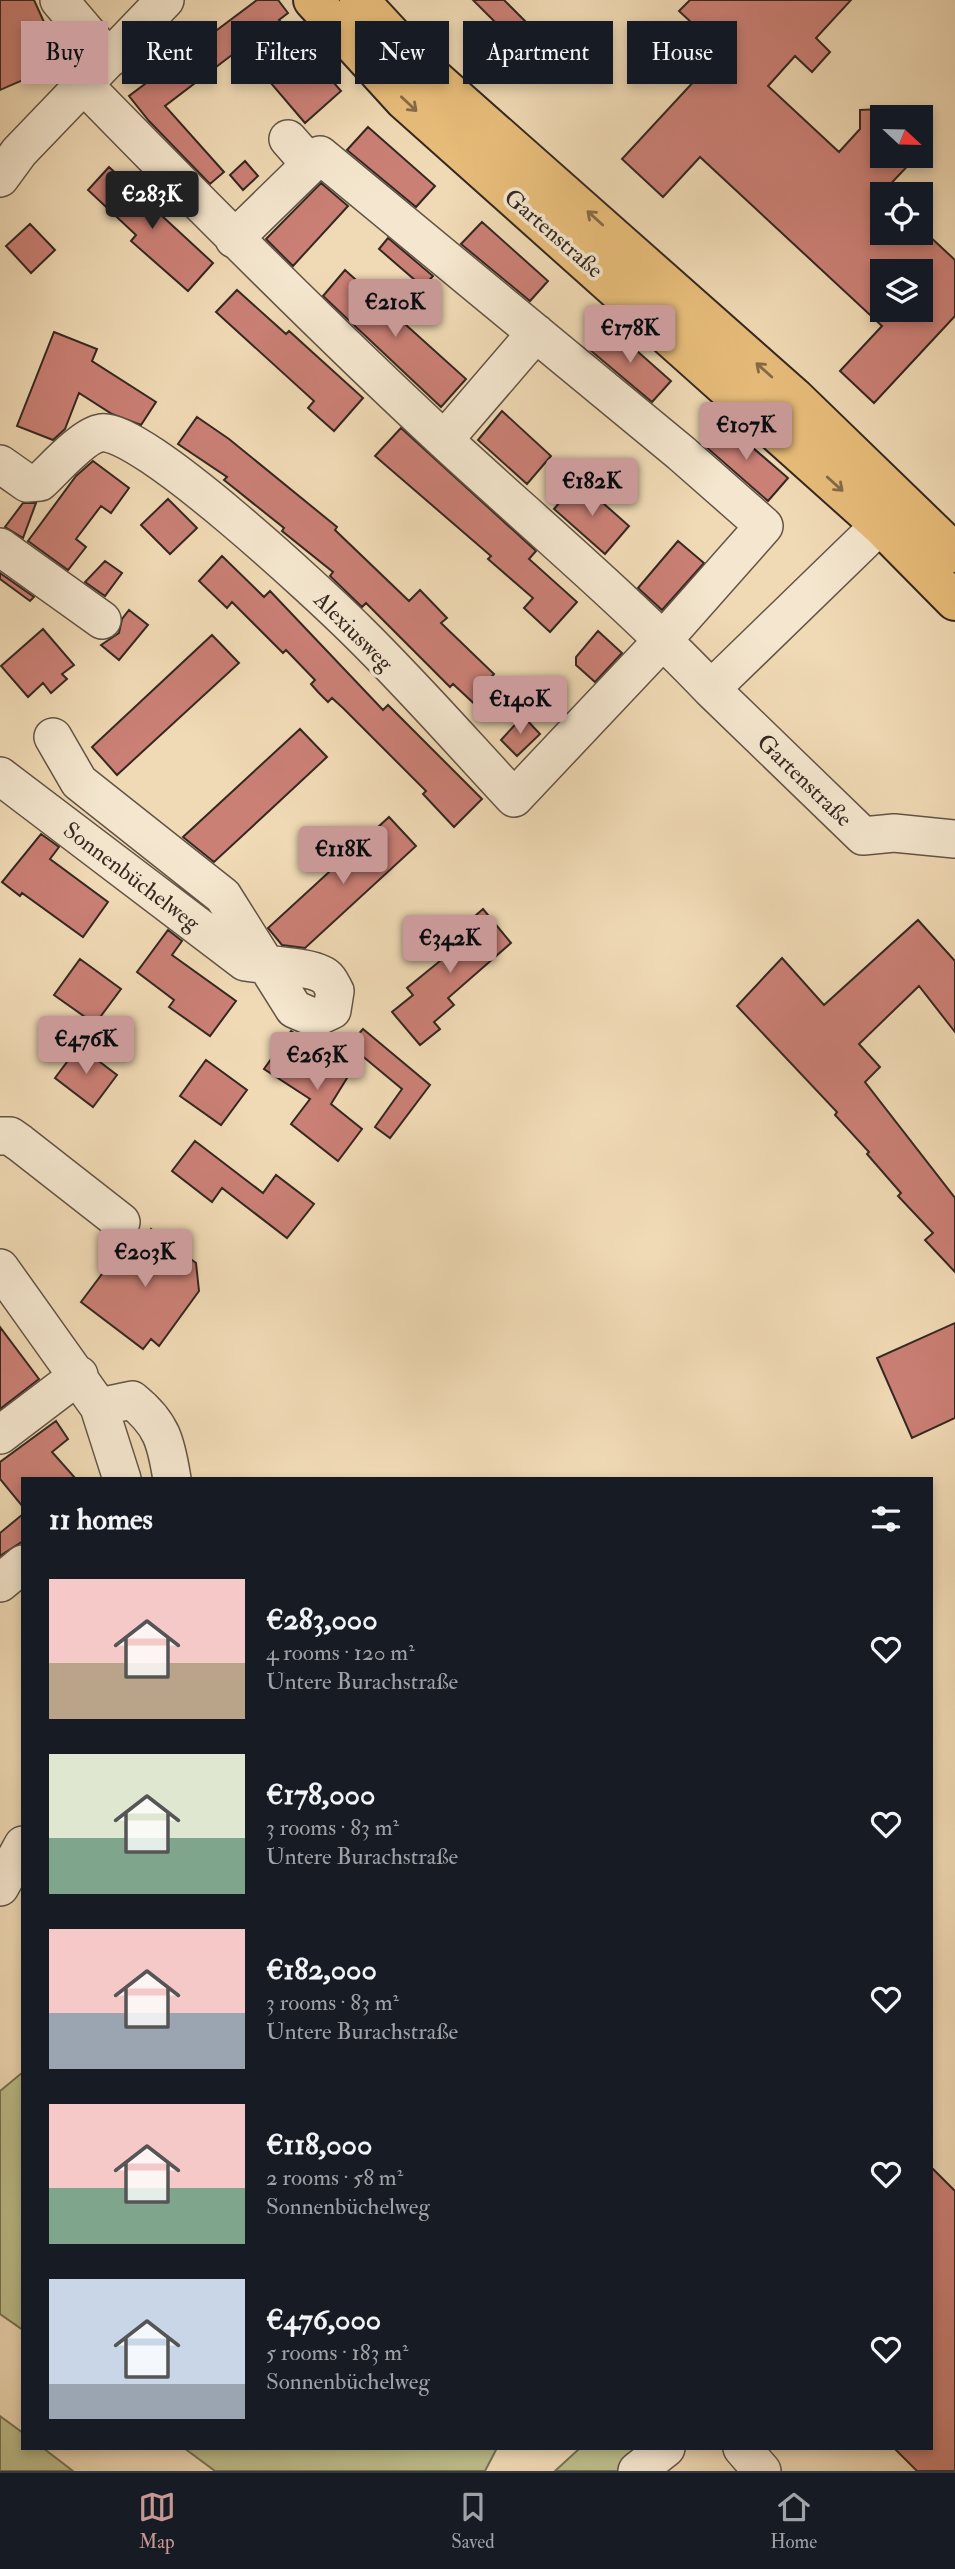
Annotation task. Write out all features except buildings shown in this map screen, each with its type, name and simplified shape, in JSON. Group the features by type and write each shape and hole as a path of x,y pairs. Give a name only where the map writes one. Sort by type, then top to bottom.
{"main road":[{"name":"Gartenstraße","path":"313,0 404,100 880,525 955,601"},
{"name":"Gartenstraße","path":"359,0 421,67 553,181 794,398 955,553"}],"street":[{"path":"59,0 109,58 165,0"},
{"path":"0,178 19,152 83,84"},
{"name":"Gartenstraße","path":"83,84 234,239 444,440 664,639 711,689 863,836 894,833 955,839"},
{"path":"234,239 299,151 320,155 681,453 764,526 664,639"},
{"path":"526,208 553,181"},
{"path":"444,440 536,333"},
{"name":"Alexiusweg","path":"0,464 27,483 40,482 89,438 102,432 122,436 146,451 274,554 359,632 514,798 664,639"},
{"path":"711,689 880,525"},
{"path":"0,547 102,620"},
{"name":"Sonnenbüchelweg","path":"0,776 245,962 268,966 223,897 79,782 53,737"},
{"path":"0,1136 10,1136 20,1143 121,1222"},
{"path":"0,1268 79,1375 99,1408 110,1433 121,1477"},
{"path":"0,1435 79,1375"},
{"path":"99,1408 132,1400 153,1417 168,1451 172,1477"},
{"path":"0,1583 21,1566"},
{"path":"0,1886 16,1849"},
{"path":"637,2471 663,2450"},
{"path":"744,2450 762,2471"}],"green space":[{"path":"21,2074 21,2329 0,2314 0,2091"},
{"path":"0,2416 21,2432 21,2450 46,2450 73,2471 0,2471"},
{"path":"187,2450 496,2450 485,2471 215,2471"},
{"path":"578,2450 648,2450 624,2471 555,2471"}]}
